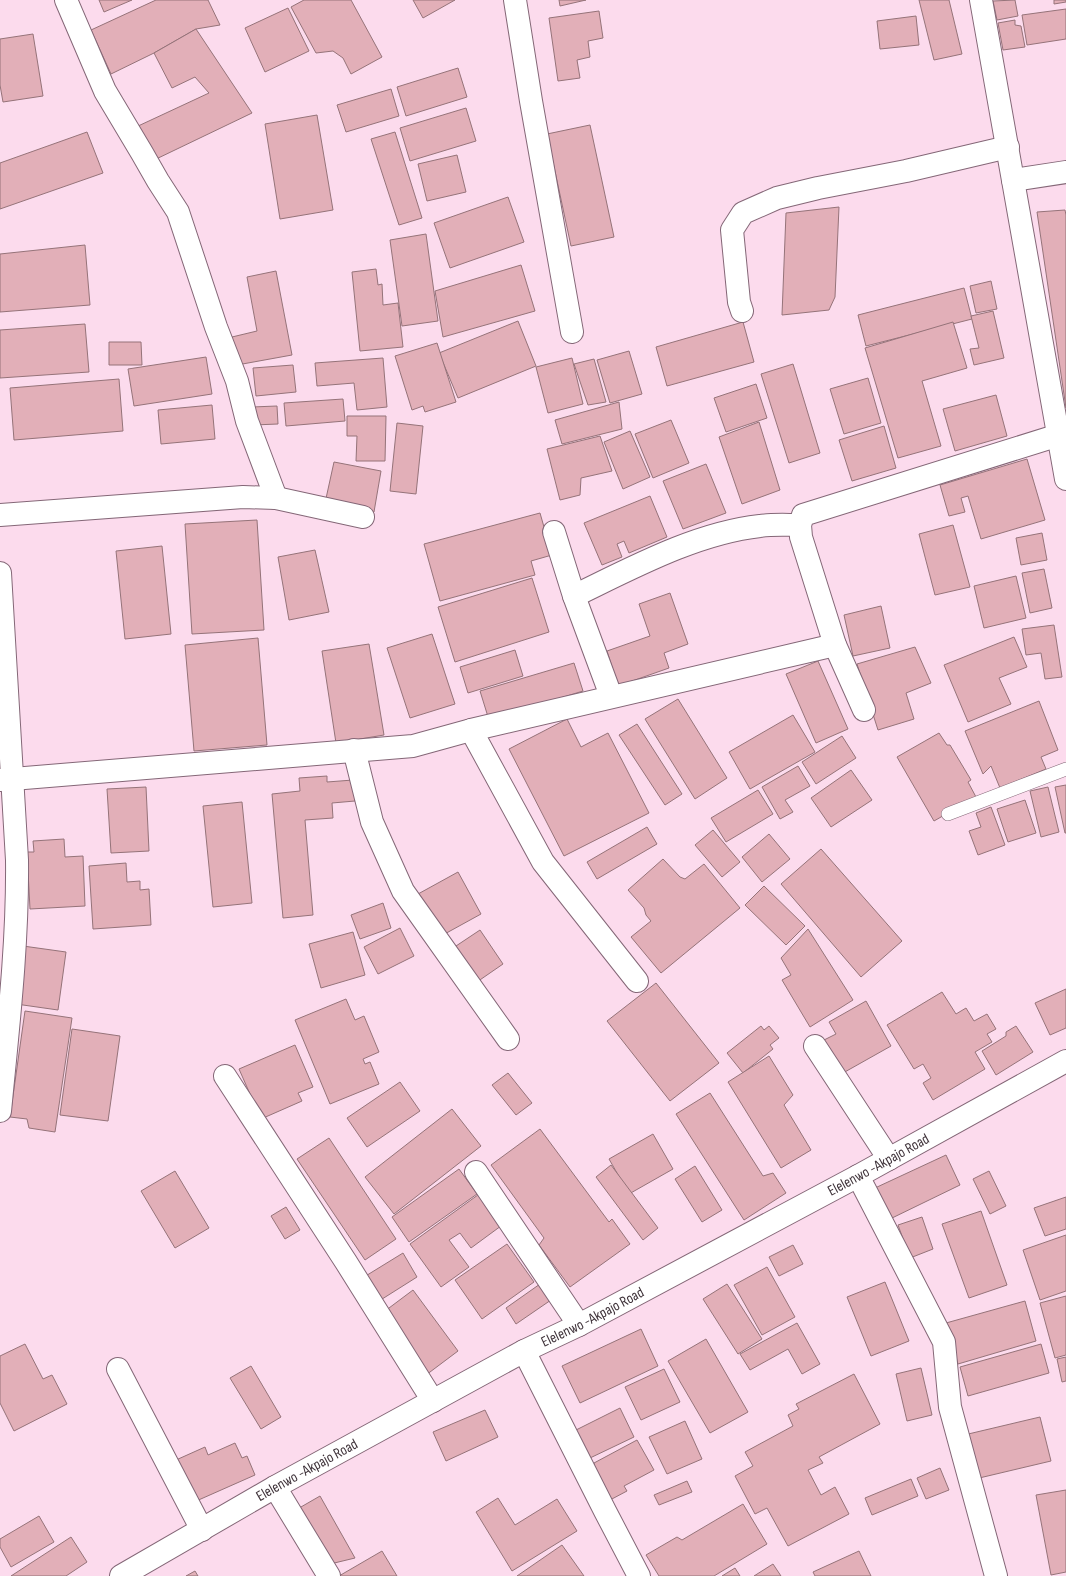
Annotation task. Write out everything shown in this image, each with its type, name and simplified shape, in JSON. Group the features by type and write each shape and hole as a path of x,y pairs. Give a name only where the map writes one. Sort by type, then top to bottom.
{"street":[{"path":"66,0 105,90 158,181 178,212 236,381 247,421 276,498"},
{"path":"515,0 532,109 572,332"},
{"path":"981,0 1066,479"},
{"path":"742,311 739,302 732,230 743,213 777,198 818,188 906,171 1008,147"},
{"path":"1013,180 1066,172"},
{"path":"864,710 835,645 801,537 800,525 803,515 1059,435"},
{"path":"0,515 243,497 276,498 363,517"},
{"path":"574,596 681,547 730,531 760,526 800,525"},
{"path":"554,532 574,596 610,696"},
{"path":"0,573 6,779 17,860 17,923 0,1111"},
{"path":"6,779 413,746 471,730 610,696 835,645"},
{"path":"471,730 543,862 637,981"},
{"path":"354,750 372,822 403,891 508,1039"},
{"path":"815,1046 889,1159"},
{"name":"Elelenwo -Akpajo Road","path":"121,1576 275,1487 524,1351 580,1325 858,1176 1066,1061"},
{"path":"225,1076 346,1262 433,1401"},
{"path":"476,1172 580,1325"},
{"path":"858,1176 944,1342 950,1407 996,1576"},
{"path":"524,1351 604,1511 639,1576"},
{"path":"118,1369 202,1530"},
{"path":"275,1487 329,1576"}],"lane":[{"path":"948,814 1066,769"}],"building":[{"path":"99,0 132,0 104,12"},
{"path":"156,0 208,0 220,25 196,29 154,53 111,74 91,30"},
{"path":"304,0 351,0 382,57 351,74 343,58 333,51 316,53 291,7"},
{"path":"413,0 455,0 423,18"},
{"path":"559,0 586,0 560,6"},
{"path":"919,0 949,0 962,54 934,60"},
{"path":"1015,0 1018,16 997,20 993,1"},
{"path":"1054,0 1066,0 1066,2 1054,4"},
{"path":"288,8 309,51 265,72 245,28"},
{"path":"1066,9 1066,39 1027,45 1022,15"},
{"path":"599,11 603,38 588,41 590,57 577,60 580,78 558,81 549,18"},
{"path":"916,16 919,45 880,49 877,21"},
{"path":"1015,20 1015,25 1021,26 1025,47 1003,50 998,23"},
{"path":"196,29 252,113 152,161 136,127 209,93 195,77 172,88 154,53"},
{"path":"33,34 43,96 3,102 0,85 0,39"},
{"path":"458,68 467,97 406,116 397,87"},
{"path":"391,89 399,116 346,132 337,105"},
{"path":"466,108 476,141 410,161 400,128"},
{"path":"317,115 333,210 280,219 265,124"},
{"path":"590,125 614,237 571,246 547,134"},
{"path":"87,132 103,173 0,209 0,163"},
{"path":"395,132 422,218 399,225 371,139"},
{"path":"457,155 466,192 427,201 418,164"},
{"path":"508,197 524,242 450,268 434,223"},
{"path":"839,207 835,297 829,310 782,315 786,213"},
{"path":"1065,210 1066,215 1066,408 1037,212"},
{"path":"426,234 438,321 402,326 390,240"},
{"path":"85,245 90,305 0,312 0,254"},
{"path":"521,265 535,311 443,337 435,291"},
{"path":"376,269 378,285 382,284 383,305 398,303 403,347 360,351 352,272"},
{"path":"276,271 292,355 237,365 232,337 257,331 247,277"},
{"path":"991,281 997,309 976,313 970,286"},
{"path":"964,288 972,319 866,346 858,315"},
{"path":"993,311 1004,358 974,365 970,349 979,348 971,316"},
{"path":"518,321 536,366 458,398 439,353"},
{"path":"743,322 754,362 667,386 656,347"},
{"path":"953,322 967,368 922,381 941,446 898,458 865,348"},
{"path":"85,324 89,372 0,378 0,330"},
{"path":"109,342 141,342 142,365 109,365"},
{"path":"437,343 456,402 425,412 423,406 412,410 395,356"},
{"path":"629,351 642,394 610,403 597,360"},
{"path":"206,357 212,394 134,406 128,369"},
{"path":"383,358 387,407 357,410 354,383 317,386 315,363"},
{"path":"572,358 583,404 548,413 536,367"},
{"path":"594,359 606,402 588,405 574,364"},
{"path":"793,364 820,453 789,463 761,374"},
{"path":"293,365 296,392 256,396 253,368"},
{"path":"868,378 881,423 844,434 830,389"},
{"path":"119,379 123,431 14,440 10,388"},
{"path":"756,384 767,418 726,432 714,398"},
{"path":"996,395 1007,436 955,451 943,409"},
{"path":"343,399 345,421 286,426 284,403"},
{"path":"619,402 622,429 562,444 555,420"},
{"path":"212,405 215,439 161,444 158,410"},
{"path":"277,406 278,424 253,425 252,407"},
{"path":"347,416 386,416 385,461 356,461 357,436 347,436"},
{"path":"671,420 689,463 653,478 635,434"},
{"path":"759,422 780,490 742,504 719,437"},
{"path":"397,423 423,426 416,494 390,491"},
{"path":"884,426 896,468 852,481 839,440"},
{"path":"630,431 650,477 623,489 604,442"},
{"path":"600,436 612,471 581,478 580,495 560,500 547,449"},
{"path":"1027,459 1045,520 981,539 968,496 961,498 965,512 949,516 940,485"},
{"path":"334,462 381,471 374,512 325,503"},
{"path":"706,464 726,513 683,529 663,481"},
{"path":"650,496 667,537 629,553 624,541 617,544 622,557 602,565 584,523"},
{"path":"540,513 552,555 531,561 535,575 440,601 424,544"},
{"path":"257,520 264,630 192,634 185,524"},
{"path":"953,525 970,587 935,595 919,534"},
{"path":"1042,533 1047,560 1021,565 1016,538"},
{"path":"162,546 171,634 125,639 116,551"},
{"path":"315,550 329,612 289,620 278,557"},
{"path":"1044,569 1052,608 1030,613 1022,573"},
{"path":"1016,576 1026,618 984,628 974,586"},
{"path":"532,578 549,632 455,662 438,607"},
{"path":"670,593 688,644 664,653 669,668 618,686 607,651 650,636 639,604"},
{"path":"881,606 890,648 853,656 844,615"},
{"path":"1054,625 1062,677 1045,679 1041,653 1026,655 1022,629"},
{"path":"432,634 455,704 410,718 387,648"},
{"path":"1014,637 1027,667 999,678 1011,704 968,722 944,665"},
{"path":"258,638 267,745 194,751 185,645"},
{"path":"369,644 384,735 336,743 322,651"},
{"path":"915,647 931,683 906,693 914,719 878,730 857,664"},
{"path":"515,650 523,676 468,693 460,667"},
{"path":"818,661 848,729 816,743 786,674"},
{"path":"574,663 583,691 489,720 480,691"},
{"path":"678,699 727,778 695,799 645,719"},
{"path":"1039,701 1058,750 1041,757 1046,769 1000,788 991,766 983,774 965,731"},
{"path":"793,715 815,752 750,789 729,752"},
{"path":"567,719 581,747 608,733 649,813 564,856 509,749"},
{"path":"637,724 682,794 665,805 619,735"},
{"path":"939,733 947,745 950,745 971,780 968,782 976,797 934,821 897,757"},
{"path":"842,736 856,758 816,784 802,762"},
{"path":"798,766 810,786 785,800 793,812 780,819 762,787"},
{"path":"851,770 872,800 831,827 811,798"},
{"path":"327,776 327,782 353,780 355,801 332,803 333,818 305,820 313,915 283,918 272,794 300,791 299,778"},
{"path":"1066,785 1066,833 1065,833 1055,787"},
{"path":"146,787 149,851 111,853 107,789"},
{"path":"1048,787 1059,832 1041,837 1030,791"},
{"path":"758,790 773,814 726,842 711,818"},
{"path":"1025,800 1036,833 1008,842 997,809"},
{"path":"242,802 252,903 213,907 203,806"},
{"path":"991,807 1005,845 978,855 969,831 981,827 976,813"},
{"path":"647,827 657,844 597,879 587,862"},
{"path":"713,830 740,862 722,877 695,845"},
{"path":"769,834 790,859 762,882 742,857"},
{"path":"64,839 65,857 83,856 85,906 30,909 27,852 34,852 33,841"},
{"path":"821,849 902,941 861,977 781,884"},
{"path":"663,859 680,877 685,879 704,864 740,908 661,973 631,937 651,921 646,915 644,908 628,890"},
{"path":"126,863 127,882 140,881 140,890 149,889 151,925 93,929 89,866"},
{"path":"458,872 481,914 441,936 418,894"},
{"path":"764,886 805,926 786,945 745,905"},
{"path":"383,903 391,928 360,939 351,915"},
{"path":"400,928 414,956 378,974 364,947"},
{"path":"808,929 853,1000 810,1027 782,980 791,975 781,958"},
{"path":"480,930 503,964 474,984 450,950"},
{"path":"353,932 365,975 321,988 309,944"},
{"path":"23,946 66,952 58,1010 16,1004"},
{"path":"656,983 719,1063 670,1101 607,1021"},
{"path":"1066,989 1066,1028 1050,1035 1035,1003"},
{"path":"942,992 956,1014 966,1008 974,1021 987,1014 996,1029 987,1034 992,1042 975,1052 985,1069 933,1100 923,1083 931,1078 923,1064 914,1069 887,1025"},
{"path":"346,999 355,1020 364,1016 379,1052 363,1059 365,1064 370,1062 379,1084 330,1104 295,1020"},
{"path":"866,1001 891,1046 843,1073 824,1040 836,1034 829,1022"},
{"path":"25,1011 72,1018 55,1132 29,1128 27,1119 10,1117"},
{"path":"761,1026 764,1030 769,1026 779,1038 770,1045 773,1049 743,1073 727,1053"},
{"path":"1016,1026 1033,1052 996,1075 982,1051 1006,1036 1006,1032"},
{"path":"72,1029 120,1036 108,1121 60,1115"},
{"path":"295,1045 313,1087 298,1093 302,1101 261,1119 239,1069"},
{"path":"769,1056 793,1095 784,1105 811,1150 781,1168 728,1082"},
{"path":"508,1073 532,1103 516,1115 492,1085"},
{"path":"400,1082 420,1111 367,1147 347,1118"},
{"path":"710,1093 763,1176 773,1173 786,1193 744,1220 676,1114"},
{"path":"452,1109 481,1146 394,1214 365,1177"},
{"path":"540,1129 609,1222 612,1219 630,1244 570,1287 539,1245 544,1238 491,1165"},
{"path":"653,1134 673,1169 629,1194 609,1159"},
{"path":"329,1138 396,1239 365,1260 297,1159"},
{"path":"946,1155 960,1185 890,1219 875,1188"},
{"path":"611,1165 658,1228 643,1240 596,1177"},
{"path":"695,1166 722,1210 702,1222 675,1179"},
{"path":"459,1169 477,1194 409,1242 392,1217"},
{"path":"175,1171 209,1228 175,1248 141,1191"},
{"path":"989,1171 1006,1206 990,1214 973,1179"},
{"path":"482,1192 505,1223 471,1248 460,1233 449,1240 469,1267 441,1287 410,1244"},
{"path":"1066,1197 1066,1229 1045,1236 1034,1208"},
{"path":"286,1207 300,1230 285,1239 271,1216"},
{"path":"981,1211 1007,1285 969,1298 942,1224"},
{"path":"922,1217 933,1249 910,1258 898,1225"},
{"path":"1066,1235 1066,1291 1040,1300 1023,1250"},
{"path":"507,1244 534,1282 482,1319 455,1280"},
{"path":"793,1245 803,1264 779,1276 769,1257"},
{"path":"403,1253 417,1277 379,1301 364,1277"},
{"path":"767,1267 795,1317 762,1335 734,1285"},
{"path":"885,1282 909,1341 871,1356 847,1297"},
{"path":"540,1284 551,1300 516,1324 506,1308"},
{"path":"727,1284 762,1339 738,1354 703,1299"},
{"path":"413,1290 458,1351 426,1375 381,1314"},
{"path":"1066,1296 1066,1355 1055,1358 1040,1303"},
{"path":"1025,1301 1036,1341 958,1364 946,1323"},
{"path":"797,1323 820,1364 802,1374 788,1349 750,1370 740,1354"},
{"path":"641,1329 658,1366 580,1403 562,1366"},
{"path":"706,1339 748,1412 710,1433 668,1361"},
{"path":"25,1344 43,1379 52,1375 67,1404 14,1431 0,1403 0,1356"},
{"path":"1041,1344 1049,1373 968,1396 960,1367"},
{"path":"1066,1357 1066,1381 1062,1382 1057,1359"},
{"path":"251,1366 281,1417 261,1429 230,1378"},
{"path":"921,1368 932,1415 907,1421 896,1374"},
{"path":"664,1369 680,1402 641,1420 625,1387"},
{"path":"854,1374 880,1424 819,1457 823,1463 808,1470 821,1495 835,1487 849,1514 788,1546 767,1508 755,1514 735,1476 753,1466 745,1452 793,1426 788,1415 799,1409 796,1404"},
{"path":"620,1408 634,1437 590,1458 576,1430"},
{"path":"485,1410 498,1437 446,1461 433,1432"},
{"path":"1040,1417 1051,1461 975,1479 964,1435"},
{"path":"685,1421 702,1459 667,1474 649,1437"},
{"path":"637,1440 654,1470 624,1486 627,1491 610,1500 595,1469 594,1463"},
{"path":"235,1443 242,1458 247,1456 255,1475 194,1502 176,1460 205,1447 208,1455"},
{"path":"940,1468 949,1490 926,1499 917,1478"},
{"path":"911,1479 918,1496 872,1515 865,1498"},
{"path":"687,1481 692,1492 659,1505 654,1495"},
{"path":"1066,1490 1066,1572 1051,1575 1036,1495"},
{"path":"320,1496 355,1558 326,1565 294,1511"},
{"path":"498,1498 515,1525 557,1499 577,1531 512,1571 476,1512"},
{"path":"743,1504 767,1544 714,1576 659,1576 646,1555 677,1537 682,1540"},
{"path":"39,1516 54,1542 11,1567 0,1547 0,1539"},
{"path":"71,1537 87,1562 66,1576 11,1576"},
{"path":"562,1545 584,1576 517,1576"},
{"path":"382,1551 397,1576 339,1576"},
{"path":"859,1551 871,1576 815,1576 813,1572"},
{"path":"773,1564 781,1576 754,1576"},
{"path":"735,1568 740,1576 722,1576"},
{"path":"195,1571 198,1576 186,1576"}]}
